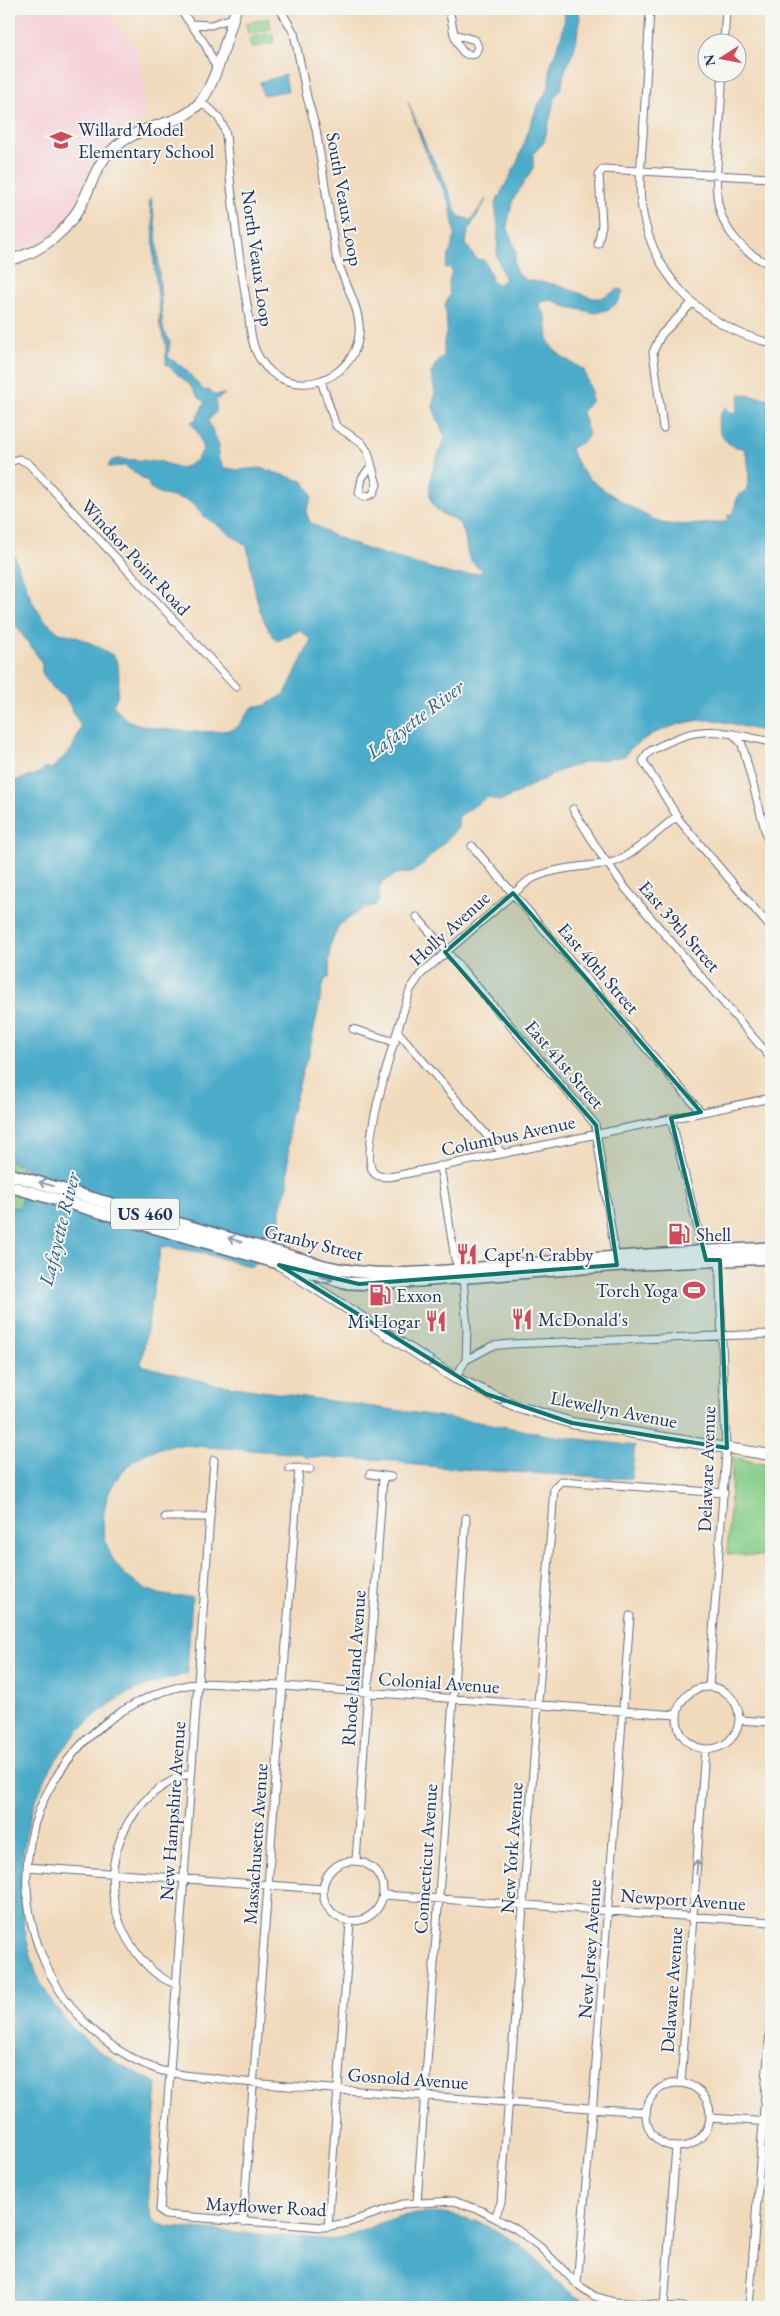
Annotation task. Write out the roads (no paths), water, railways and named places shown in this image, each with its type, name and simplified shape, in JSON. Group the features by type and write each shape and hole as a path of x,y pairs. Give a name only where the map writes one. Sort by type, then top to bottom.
{"main road":[{"name":"Granby Street","path":"9,1174 280,1259 335,1281 359,1284 461,1273 719,1255 771,1248"},
{"name":"Granby Street","path":"9,1186 280,1259"},
{"name":"Granby Street","path":"719,1255 771,1258"}],"street":[{"path":"180,9 192,24 216,67"},
{"name":"South Veaux Loop","path":"280,9 294,33 320,149 336,256 340,272 355,306 359,324 358,343 351,360 339,372 321,381"},
{"path":"450,9 454,34"},
{"path":"650,9 641,201 653,248 669,278 692,303 730,330 771,343"},
{"path":"725,32 726,9"},
{"path":"192,24 211,25 234,13"},
{"path":"9,260 31,253 64,229 79,210 100,165 113,150 135,135 184,116 200,102 209,88 234,13"},
{"path":"722,82 717,174 718,204 727,226 748,252 771,264"},
{"name":"North Veaux Loop","path":"200,102 215,112 226,135 239,262 255,349 264,364 277,376 303,383 321,381"},
{"path":"598,244 602,225 600,172 603,169 771,178"},
{"path":"663,428 653,352 661,335 692,303"},
{"path":"321,381 336,426 366,447 372,462 371,466"},
{"name":"Windsor Point Road","path":"9,462 18,459 28,463 236,687"},
{"path":"767,741 711,730 687,734 653,749 646,754 643,763 677,816 771,928"},
{"path":"734,735 742,744 771,852"},
{"name":"East 39th Street","path":"573,809 607,863 645,911 771,1058"},
{"name":"Holly Avenue","path":"372,1170 369,1160 371,1130 410,990 415,982 445,952 528,881 541,875 615,861 642,844 677,816"},
{"name":"East 40th Street","path":"472,846 701,1112"},
{"name":"East 41st Street","path":"417,917 438,939 445,952 595,1124 597,1133 596,1143 616,1261"},
{"path":"353,1029 395,1042"},
{"path":"398,1032 502,1153"},
{"name":"Columbus Avenue","path":"372,1170 375,1174 385,1177 771,1098"},
{"path":"671,1118 704,1256"},
{"path":"440,1166 455,1259 461,1273 467,1340 466,1360 455,1378"},
{"name":"Delaware Avenue","path":"709,1688 726,1448 719,1255"},
{"name":"Llewellyn Avenue","path":"280,1259 455,1378 516,1406 572,1423 771,1455"},
{"path":"466,1360 492,1346 771,1334"},
{"name":"New Hampshire Avenue","path":"162,2164 214,1460"},
{"path":"289,1468 310,1469"},
{"name":"Massachusetts Avenue","path":"243,2222 299,1468"},
{"name":"Rhode Island Avenue","path":"356,1861 368,1692 387,1477 370,1474"},
{"name":"New York Avenue","path":"495,2217 501,2203 554,1488 558,1482 724,1493"},
{"path":"165,1517 210,1517"},
{"name":"Connecticut Avenue","path":"417,2202 466,1518"},
{"name":"New Jersey Avenue","path":"578,2284 630,1616"},
{"path":"169,2073 135,2060 114,2046 80,2019 59,1993 43,1963 31,1927 27,1896 27,1867 38,1813 54,1779 74,1752 104,1723 135,1703 170,1689 198,1683"},
{"name":"Colonial Avenue","path":"198,1683 283,1686 677,1715"},
{"path":"709,1688 717,1689 728,1695 737,1708 739,1720 736,1731 728,1742 717,1748 705,1749 694,1746 683,1737 678,1725 677,1715 686,1696 698,1689 709,1688"},
{"path":"739,1720 771,1722"},
{"name":"Delaware Avenue","path":"681,2083 705,1749"},
{"path":"176,1984 165,1979 150,1968 126,1937 114,1906 112,1873 120,1839 136,1810 160,1787 191,1773"},
{"path":"356,1861 368,1864 377,1872 383,1883 384,1895 375,1913 364,1920 350,1922 332,1914 325,1902 323,1889 326,1877 334,1868 344,1862 356,1861"},
{"path":"27,1867 323,1889"},
{"name":"Newport Avenue","path":"384,1895 438,1897 771,1922"},
{"path":"328,2227 350,1922"},
{"path":"749,2307 768,2122 771,2016"},
{"name":"Gosnold Avenue","path":"169,2073 338,2090 646,2112"},
{"path":"681,2083 693,2087 702,2095 708,2106 710,2118 706,2130 698,2139 688,2146 676,2147 656,2138 648,2126 646,2112 650,2100 657,2090 668,2085 681,2083"},
{"path":"710,2118 768,2122"},
{"path":"664,2306 676,2147"},
{"name":"Mayflower Road","path":"162,2164 160,2206 162,2214 198,2219 328,2227 347,2223 403,2204 453,2201 495,2217 533,2242 578,2284 604,2300 682,2307"}],"water":[{"name":"Lafayette River","path":"563,9 579,9 580,21 574,50 564,73 561,89 555,97 544,142 533,154 533,168 513,200 507,226 516,252 514,263 516,272 526,280 554,284 593,298 601,298 619,289 622,290 623,293 616,304 609,309 596,313 563,306 553,300 540,302 539,307 545,315 550,344 560,355 584,370 591,391 591,402 582,412 589,434 585,441 571,448 577,463 581,470 601,488 622,502 662,523 705,524 727,521 728,515 733,513 738,495 746,491 749,469 744,448 730,444 720,433 718,427 721,413 726,407 728,411 736,413 740,394 771,399 771,728 766,732 716,720 700,720 679,724 652,734 631,748 625,756 595,760 561,770 504,800 498,801 487,797 458,817 458,828 421,866 411,873 396,874 382,883 379,889 379,902 376,905 363,909 339,925 330,946 329,977 324,981 308,1058 304,1066 289,1122 288,1185 280,1208 280,1233 278,1241 268,1255 252,1267 198,1252 161,1246 141,1365 213,1384 492,1424 547,1435 635,1446 631,1479 460,1469 406,1464 393,1460 305,1457 303,1454 181,1445 152,1451 129,1465 113,1485 105,1509 104,1534 112,1557 128,1577 159,1594 192,1597 187,1674 146,1686 123,1696 90,1721 63,1750 43,1784 30,1820 22,1859 21,1899 27,1939 38,1978 58,2010 76,2031 100,2052 157,2083 148,2206 152,2218 157,2222 168,2227 333,2240 408,2215 426,2213 458,2216 488,2227 517,2243 535,2258 564,2288 595,2307 444,2307 440,2301 414,2307 79,2307 73,2304 70,2307 9,2307 9,1206 17,1208 20,1206 27,1173 25,1168 9,1160 9,783 42,772 45,767 51,769 72,749 81,727 66,698 54,689 42,673 42,665 39,658 13,622 9,609 9,543 32,601 43,619 59,633 72,635 114,656 118,664 119,679 117,697 113,705 130,721 139,724 166,730 197,732 234,729 254,706 264,706 285,694 311,640 300,630 277,641 269,630 259,608 247,546 201,514 187,500 163,495 150,488 148,482 125,466 108,467 111,461 116,459 159,461 179,468 188,466 196,460 203,450 199,435 191,422 196,419 205,402 199,398 190,385 166,364 166,344 159,323 160,312 154,265 153,219 149,204 151,197 156,230 163,329 170,342 168,357 185,369 203,390 211,391 215,395 225,394 216,400 216,412 208,421 219,445 218,458 224,468 238,470 260,468 302,481 309,489 312,497 306,512 310,522 332,535 366,549 454,575 480,573 483,569 476,566 469,557 460,524 438,511 431,500 430,482 432,473 445,438 433,407 435,392 431,374 435,365 444,356 444,341 447,329 445,305 450,294 448,285 452,271 449,267 445,268 455,236 450,204 425,150 408,102 426,146 445,182 458,216 471,220 487,198 468,231 466,244 476,259 484,260 492,278 491,281 497,285 505,280 497,257 498,227 495,204 517,163 538,104 549,86 550,67 562,34 565,17"},
{"path":"285,75 288,91 263,95 260,82"}],"place":[{"name":"Willard Model Elementary School","path":"61,140"},
{"name":"Shell","path":"679,1234"},
{"name":"Capt'n Crabby","path":"467,1254"},
{"name":"Torch Yoga","path":"694,1290"},
{"name":"Exxon","path":"380,1295"},
{"name":"McDonald's","path":"522,1319"},
{"name":"Mi Hogar","path":"436,1321"}]}
